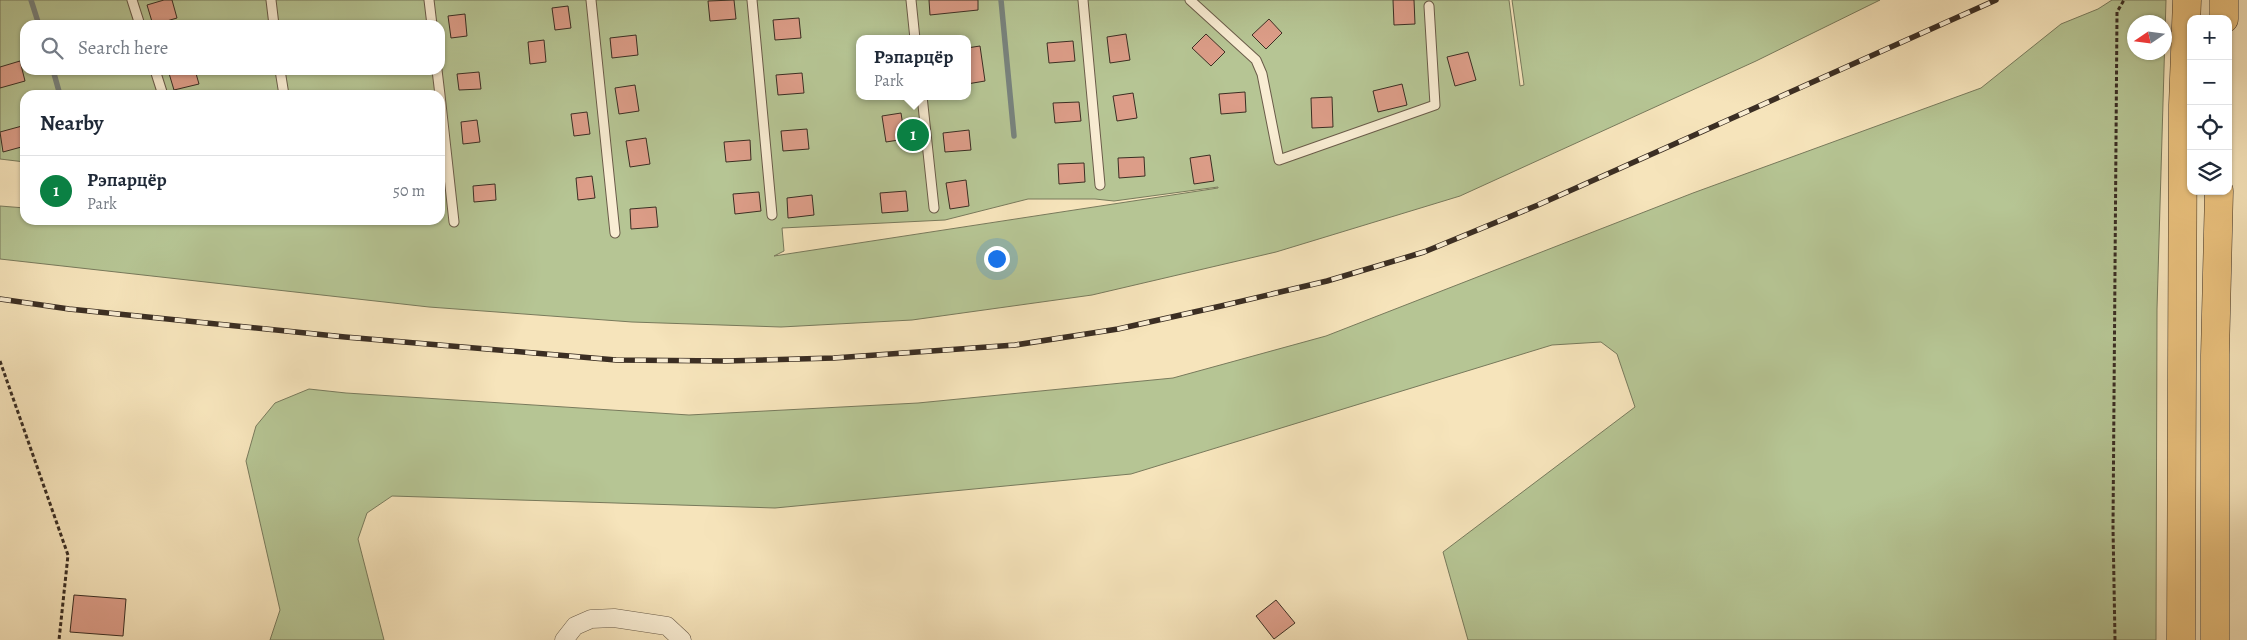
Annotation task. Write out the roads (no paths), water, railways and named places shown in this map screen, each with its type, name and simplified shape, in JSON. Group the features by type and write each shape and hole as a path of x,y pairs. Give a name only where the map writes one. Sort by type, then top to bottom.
{"highway":[{"path":"2181,640 2183,124 2187,0"},
{"path":"2224,0 2224,15"},
{"path":"2215,640 2215,355 2219,195"}],"street":[{"path":"564,640 574,626 591,619 614,618 667,626 682,640"}],"lane":[{"path":"132,0 138,20"},
{"path":"271,0 273,20"},
{"path":"429,0 431,20"},
{"path":"590,0 615,233"},
{"path":"752,0 772,215"},
{"path":"911,0 915,35"},
{"path":"1083,0 1100,185"},
{"path":"1190,0 1256,60 1262,74 1279,160 1435,105 1429,6"},
{"path":"157,75 161,90"},
{"path":"281,75 283,90"},
{"path":"438,75 439,90"},
{"path":"922,100 934,208"},
{"path":"445,140 454,222"}],"waterway":[{"path":"31,0 37,20"},
{"path":"1001,0 1014,136"},
{"path":"54,75 59,90"}],"railway":[{"path":"0,299 69,309 345,337 616,360 725,361 834,358 1015,345 1118,329 1221,306 1327,281 1424,252 1538,205 1996,0"}],"place":[{"name":"Рэпарцёр","path":"913,135"}]}
